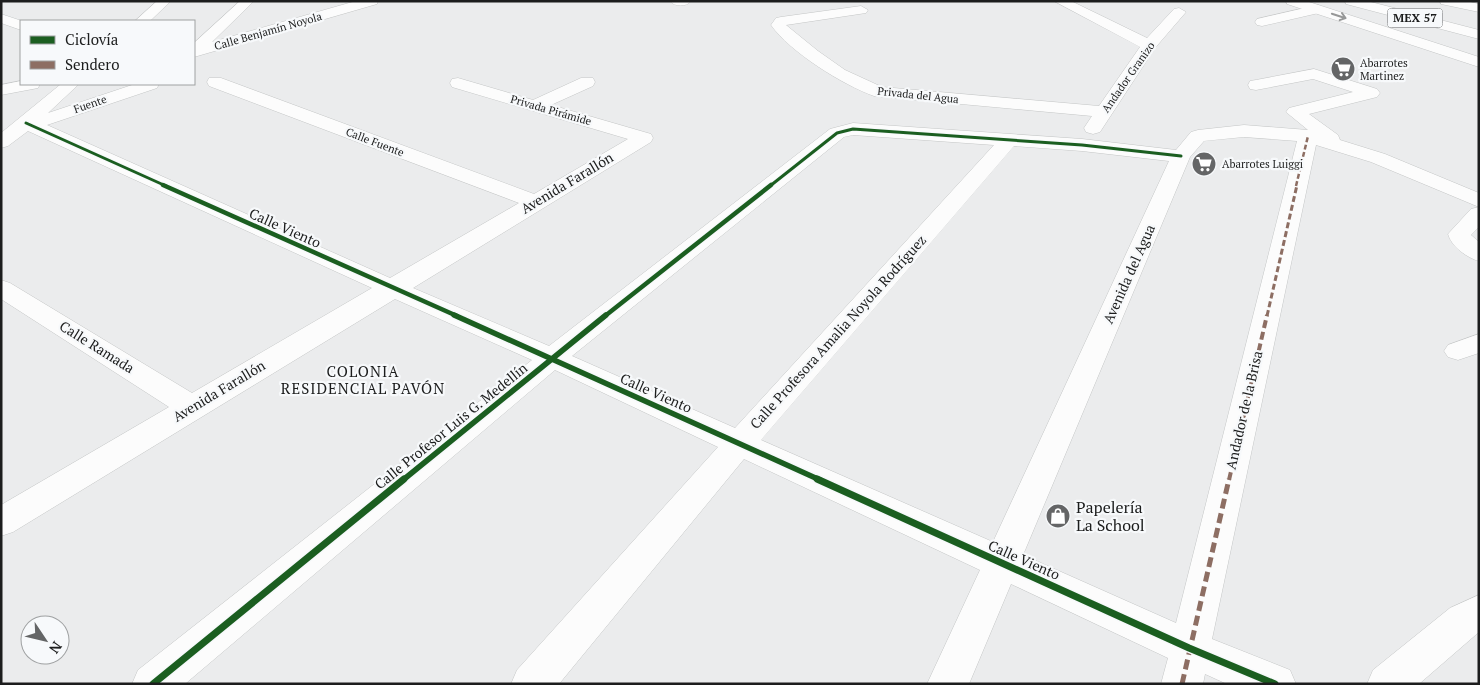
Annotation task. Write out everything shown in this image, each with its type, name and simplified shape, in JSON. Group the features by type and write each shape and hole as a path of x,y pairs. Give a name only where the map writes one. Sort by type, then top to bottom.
{"main road":[{"path":"143,20 165,1"},
{"path":"195,51 248,1"},
{"name":"Calle Benjamín Noyola","path":"195,52 372,1"},
{"path":"1060,1 1149,45"},
{"path":"1292,1 1479,62"},
{"name":"MEX 57","path":"1352,1 1479,35"},
{"path":"1446,1 1479,8"},
{"name":"MEX 57","path":"1430,4 1479,16"},
{"path":"1262,22 1318,9"},
{"name":"Privada del Agua","path":"861,10 781,21 778,25 808,52 866,88 880,92 1104,112"},
{"name":"Andador Granizo","path":"1082,145 1149,45 1179,12"},
{"path":"1,18 20,26"},
{"path":"1439,24 1479,40"},
{"path":"1301,124 1371,93 1314,74 1256,85 1275,99 1301,124 1343,148"},
{"name":"Calle Fuente","path":"215,82 536,202"},
{"path":"534,106 586,82"},
{"name":"Privada Pirámide","path":"458,83 644,138"},
{"path":"1,90 28,85"},
{"path":"1,142 28,124 70,85"},
{"name":"Fuente","path":"28,124 148,85"},
{"name":"Calle Viento","path":"28,124 552,358 1003,563 1186,666 1275,684"},
{"name":"Avenida del Agua","path":"948,684 1182,156 1198,136 1301,124 1343,148 1378,158 1479,201"},
{"name":"Andador de la Brisa","path":"1186,666 1301,124"},
{"name":"Calle Profesor Luis G. Medellín","path":"153,684 552,358 837,133 853,130 1008,141"},
{"name":"Avenida Farallón","path":"1,522 644,138"},
{"path":"1008,141 1082,145 1182,156"},
{"name":"Calle Profesora Amalia Noyola Rodríguez","path":"532,684 740,443 1008,141"},
{"path":"1479,214 1459,234 1460,238 1479,254"},
{"name":"Calle Ramada","path":"1,288 192,407"},
{"path":"1388,684 1464,620 1479,612"}],"marked path":[{"path":"1182,684 1308,136"}],"cycle path":[{"path":"26,123 552,358 1189,648 1275,684"},
{"path":"153,684 552,358 837,133 853,129 1082,145 1181,156"}],"place":[{"name":"Abarrotes Martinez","path":"1343,69"},
{"name":"Abarrotes Luiggi","path":"1204,164"},
{"name":"Papelería La School","path":"1058,516"}],"district":[{"name":"COLONIA RESIDENCIAL PAVÓN","path":"363,380"}]}
